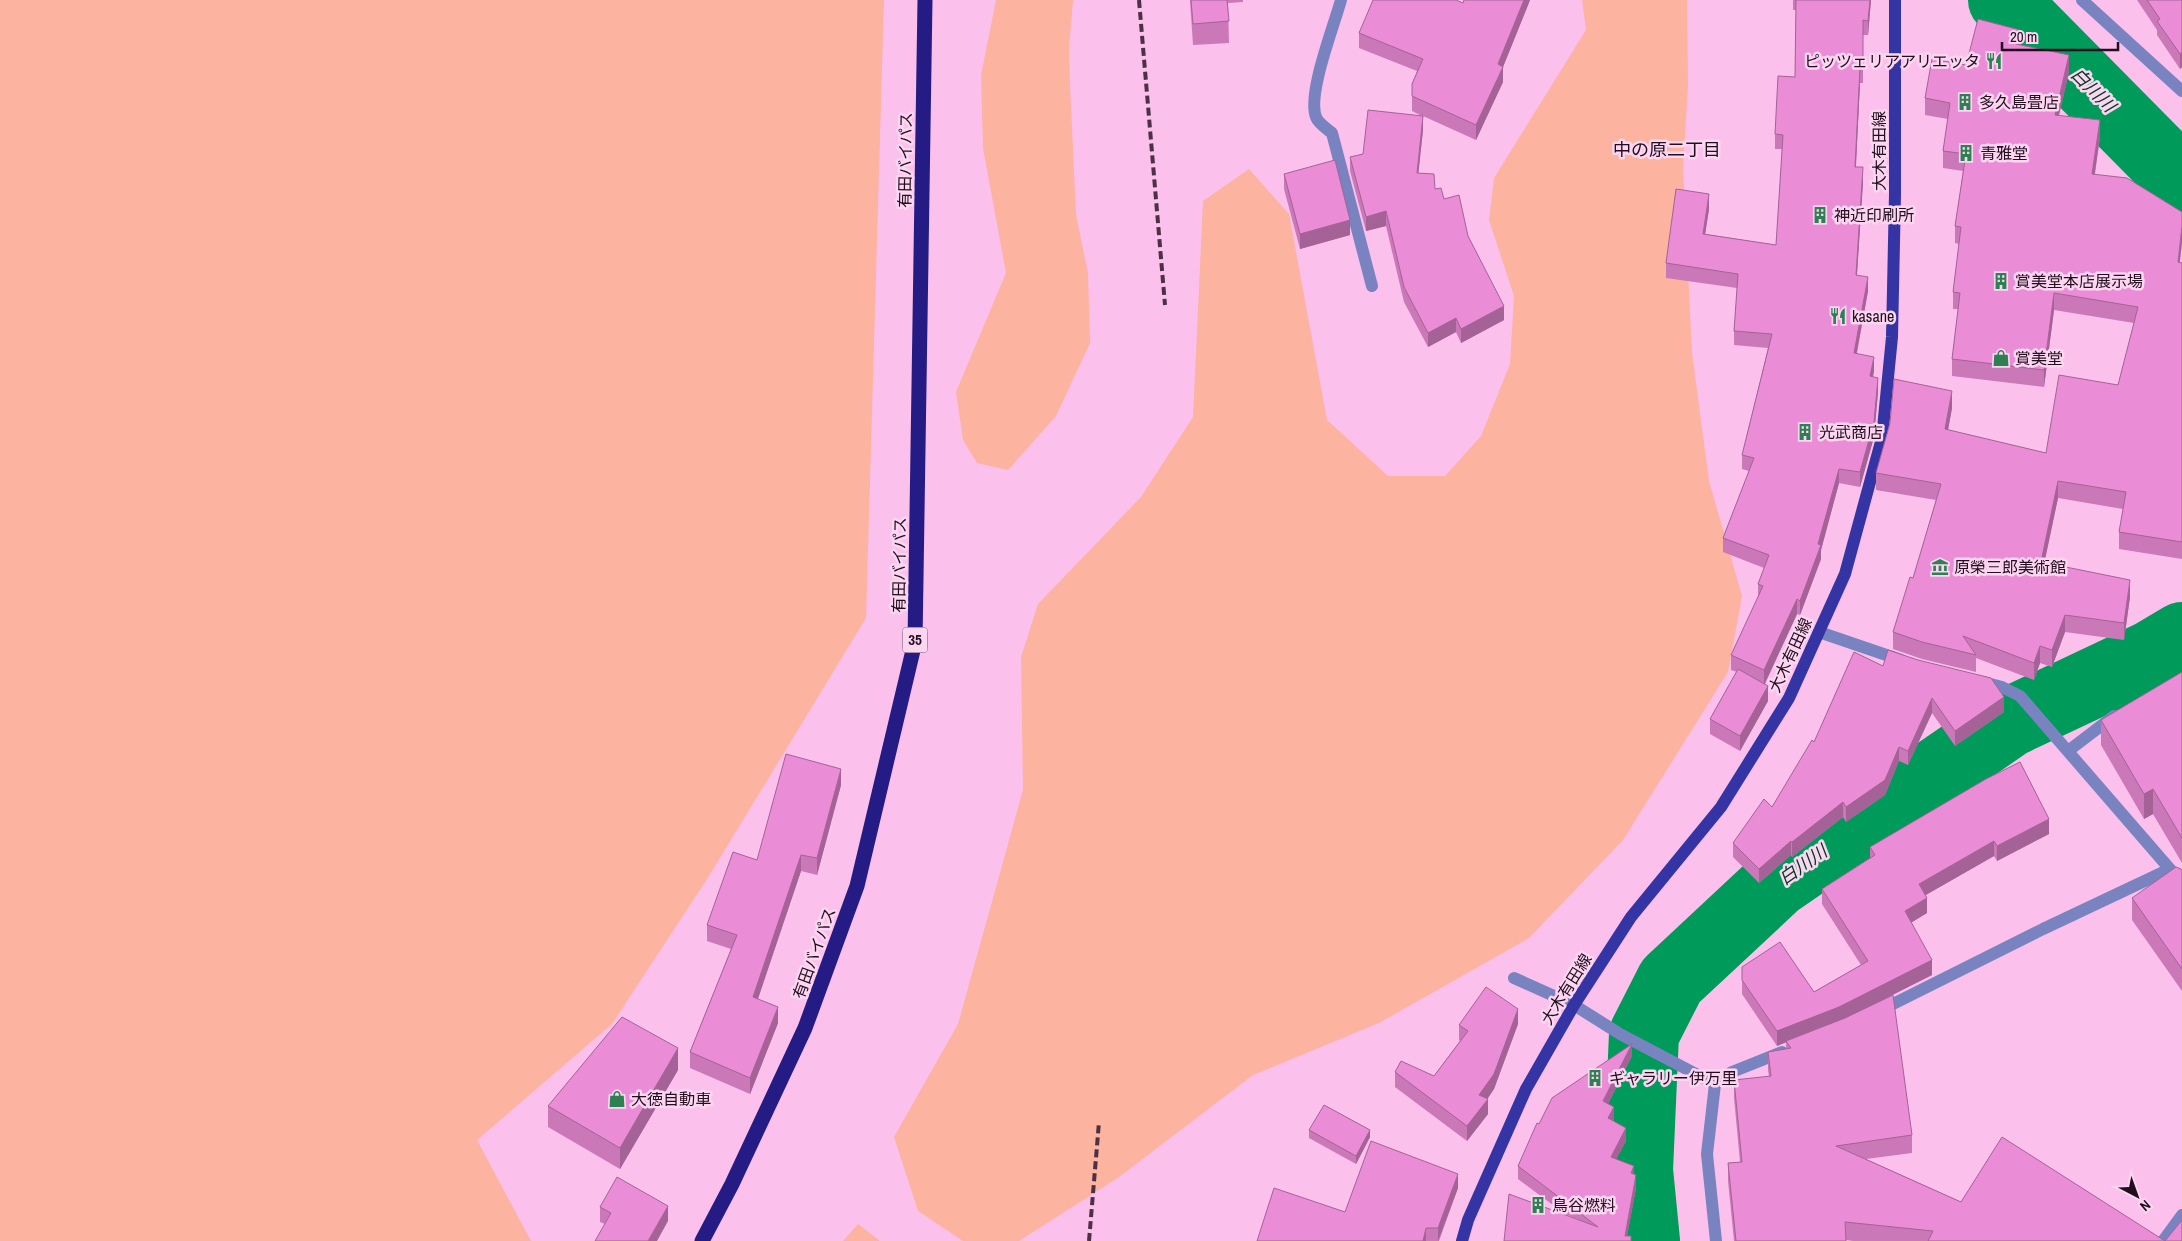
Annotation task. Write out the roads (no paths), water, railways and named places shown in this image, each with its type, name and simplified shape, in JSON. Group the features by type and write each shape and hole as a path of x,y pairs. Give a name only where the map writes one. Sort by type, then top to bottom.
{"highway":[{"name":"有田バイパス","path":"702,1241 732,1184 805,1028 857,886 915,642 925,0"}],"main road":[{"name":"大木有田線","path":"1462,1241 1468,1220 1526,1089 1574,1005 1630,917 1721,807 1789,698 1845,574 1882,438 1892,336 1895,194 1895,0"}],"street":[{"path":"1341,0 1313,101 1316,118 1332,133 1372,286"},
{"path":"2082,0 2182,91"},
{"path":"1819,632 1910,664"},
{"path":"1966,678 2002,687 2020,696 2182,883"},
{"path":"2068,751 2122,710"},
{"path":"1867,1017 2043,929 2170,869"},
{"path":"1514,978 1574,1005 1605,1025 1715,1084"},
{"path":"1716,1241 1707,1154 1715,1084 1732,1072 1796,1046"},
{"path":"2163,1241 2182,1215"}],"waterway":[{"name":"白川川","path":"2003,0 2182,181"},
{"name":"白川川","path":"1645,1241 1638,1170 1644,1034 1671,981 1776,883 2010,722 2150,656 2182,637"}],"railway":[{"path":"1139,0 1165,305"},
{"path":"1089,1241 1099,1122"}],"place":[{"name":"ピッツェリアアリエッタ","path":"1994,61"},
{"name":"多久島畳店","path":"1965,102"},
{"name":"青雅堂","path":"1966,153"},
{"name":"神近印刷所","path":"1820,215"},
{"name":"賞美堂本店展示場","path":"2001,281"},
{"name":"kasane","path":"1838,316"},
{"name":"賞美堂","path":"2001,358"},
{"name":"光武商店","path":"1805,432"},
{"name":"原榮三郎美術館","path":"1940,567"},
{"name":"ギャラリー伊万里","path":"1595,1078"},
{"name":"大徳自動車","path":"617,1099"},
{"name":"鳥谷燃料","path":"1538,1205"}],"district":[{"name":"中の原二丁目","path":"1667,150"}]}
